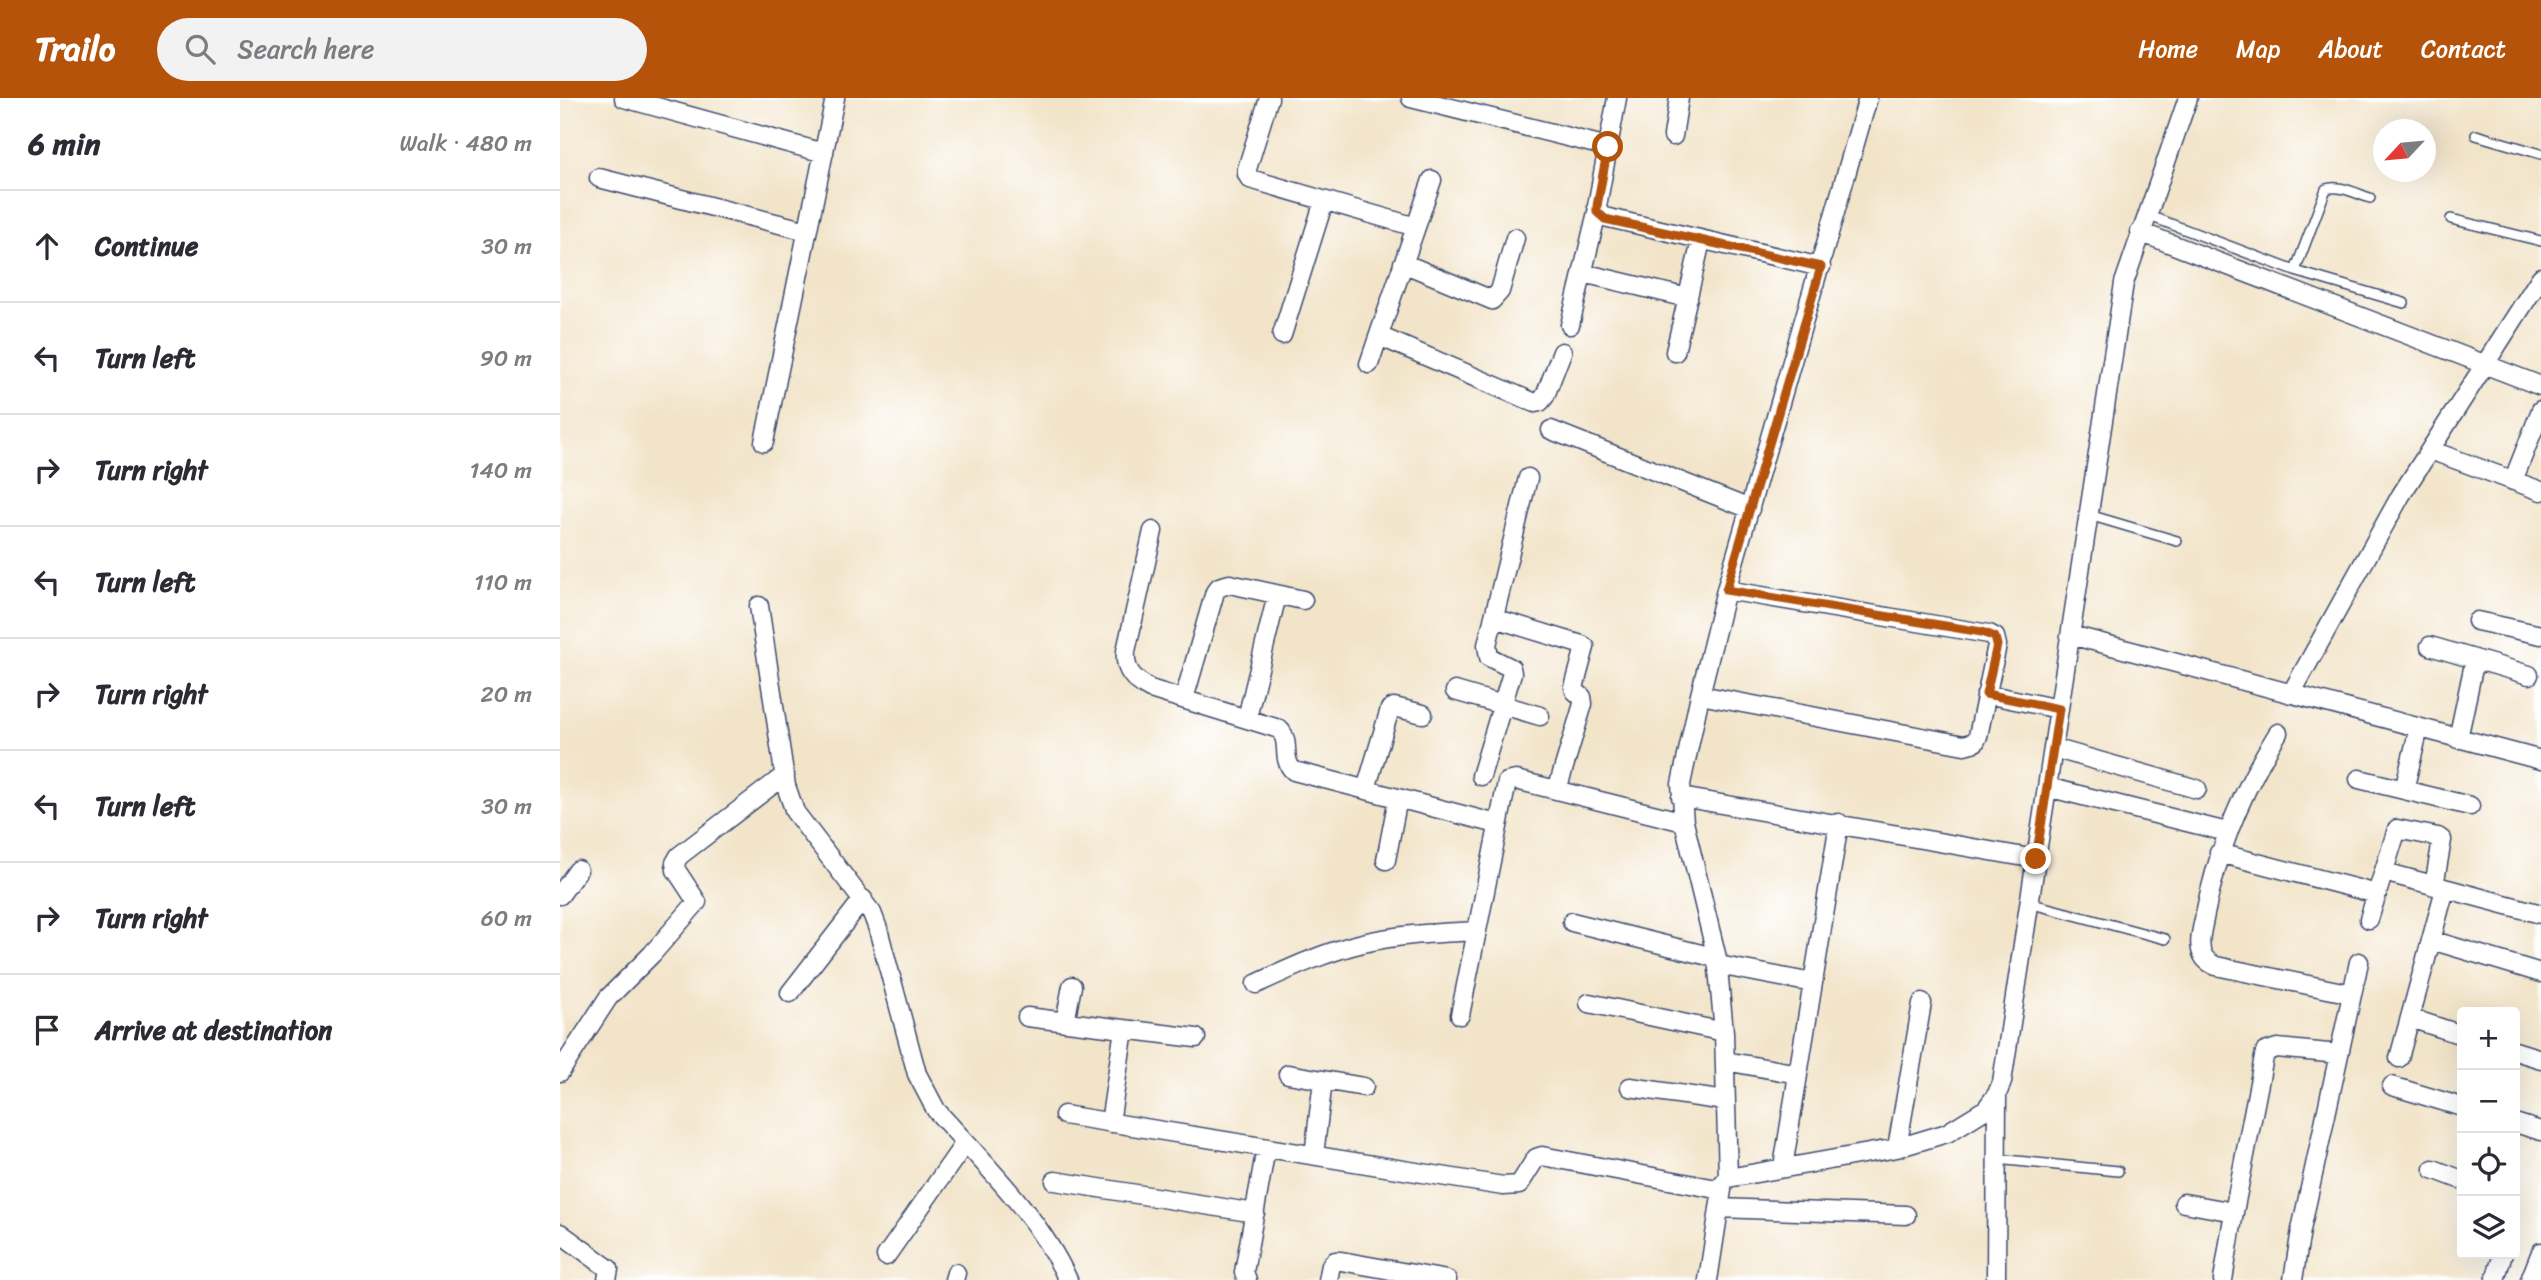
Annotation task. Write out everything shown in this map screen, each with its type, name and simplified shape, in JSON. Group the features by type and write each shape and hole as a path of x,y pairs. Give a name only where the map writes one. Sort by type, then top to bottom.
{"street":[{"path":"624,98 824,153"},
{"path":"764,442 835,98"},
{"path":"1269,98 1247,174 1257,182 1416,228"},
{"path":"1411,98 1608,147"},
{"path":"1570,325 1597,212 1617,98"},
{"path":"1673,136 1679,98"},
{"path":"1708,1280 1723,1192 1724,1032 1718,962 1684,822 1681,784 1726,590 1868,98"},
{"path":"1723,1192 1783,1167 1897,1148 1947,1133 1986,1109 1997,1094 2002,1082 2124,283 2188,98"},
{"path":"599,178 807,231"},
{"path":"1370,364 1432,180"},
{"path":"1282,335 1324,201"},
{"path":"1597,212 1605,219 1821,267"},
{"path":"2140,232 2541,386"},
{"path":"1403,264 1492,300 1500,291 1515,238"},
{"path":"1675,352 1702,241"},
{"path":"1583,273 1688,298"},
{"path":"2291,694 2395,507 2483,364 2541,277"},
{"path":"1379,336 1535,402 1540,402 1545,396 1562,352"},
{"path":"2513,481 2541,410"},
{"path":"1551,430 1750,509"},
{"path":"2430,450 2541,491"},
{"path":"1481,776 1512,673 1507,664 1489,657 1487,652 1528,478"},
{"path":"1153,531 1125,661 1128,672 1136,681 1150,689 1279,729 1287,741 1288,766 1294,771 1497,824"},
{"path":"1184,699 1215,592 1219,587 1230,584 1303,600"},
{"path":"1700,695 1970,745 1978,736 1997,645 1995,637 1726,590"},
{"path":"1247,718 1277,595"},
{"path":"759,606 789,799 795,812 837,869 863,899 878,929 917,1074 936,1110 1030,1218 1058,1258 1068,1280"},
{"path":"1494,618 1585,647 1574,688 1582,697 1583,704 1557,790"},
{"path":"2477,621 2541,635"},
{"path":"2071,635 2541,760"},
{"path":"2430,646 2529,675"},
{"path":"2458,739 2475,659"},
{"path":"1455,691 1539,716"},
{"path":"1986,694 2059,709"},
{"path":"1366,789 1390,709 1394,707 1423,713"},
{"path":"2404,790 2418,729"},
{"path":"2278,733 2241,798 2219,853 2200,948 2208,962 2216,967 2352,994"},
{"path":"2053,748 2196,789"},
{"path":"560,1072 608,998 697,902 676,870 674,863 679,856 785,775"},
{"path":"1460,1014 1505,786 1511,779 1684,822"},
{"path":"2359,779 2470,806"},
{"path":"2048,787 2227,832"},
{"path":"1681,797 2036,859"},
{"path":"1386,860 1398,798"},
{"path":"1783,1167 1839,823"},
{"path":"2369,919 2397,830 2438,837 2443,842 2440,887 2431,940 2399,1058"},
{"path":"2219,853 2377,894"},
{"path":"560,895 578,870"},
{"path":"2384,872 2541,914"},
{"path":"790,992 863,899"},
{"path":"1572,922 1718,962 1813,983"},
{"path":"1256,984 1308,960 1363,943 1419,934 1476,932"},
{"path":"2431,940 2541,973"},
{"path":"2293,1280 2301,1230 2359,962"},
{"path":"1065,1022 1072,986"},
{"path":"1589,1003 1724,1032"},
{"path":"1897,1148 1922,1003"},
{"path":"1027,1017 1196,1038"},
{"path":"2410,1018 2457,1033"},
{"path":"1110,1122 1124,1029"},
{"path":"2223,1280 2265,1052 2277,1048 2339,1055"},
{"path":"2520,1053 2541,1059"},
{"path":"1725,1061 1798,1074"},
{"path":"1288,1074 1364,1087"},
{"path":"1314,1155 1323,1080"},
{"path":"2392,1086 2457,1106"},
{"path":"1630,1087 1725,1101"},
{"path":"1996,1280 1997,1094"},
{"path":"1064,1115 1512,1186 1524,1181 1531,1165 1542,1156 1723,1192 1906,1215"},
{"path":"2520,1125 2541,1131"},
{"path":"886,1256 965,1143"},
{"path":"1247,1280 1244,1272 1266,1148"},
{"path":"2433,1169 2457,1178"},
{"path":"1055,1181 1255,1213"},
{"path":"2184,1203 2234,1212"},
{"path":"560,1233 609,1269 607,1280"},
{"path":"2530,1280 2541,1252"},
{"path":"2495,1280 2501,1259"},
{"path":"1328,1280 1331,1265 1335,1261 1341,1261 1447,1280"}],"lane":[{"path":"2476,135 2541,154"},
{"path":"2295,271 2326,190 2332,187 2340,188 2370,198"},
{"path":"2147,215 2295,271 2404,303"},
{"path":"2451,219 2541,241"},
{"path":"2089,515 2177,541"},
{"path":"2029,903 2165,939"},
{"path":"1996,1159 2118,1171"}],"route":[{"path":"1608,147 1597,206 1597,212 1605,219 1821,267 1726,590 1982,632 1995,637 1997,645 1986,694 2059,709 2036,859"}]}
